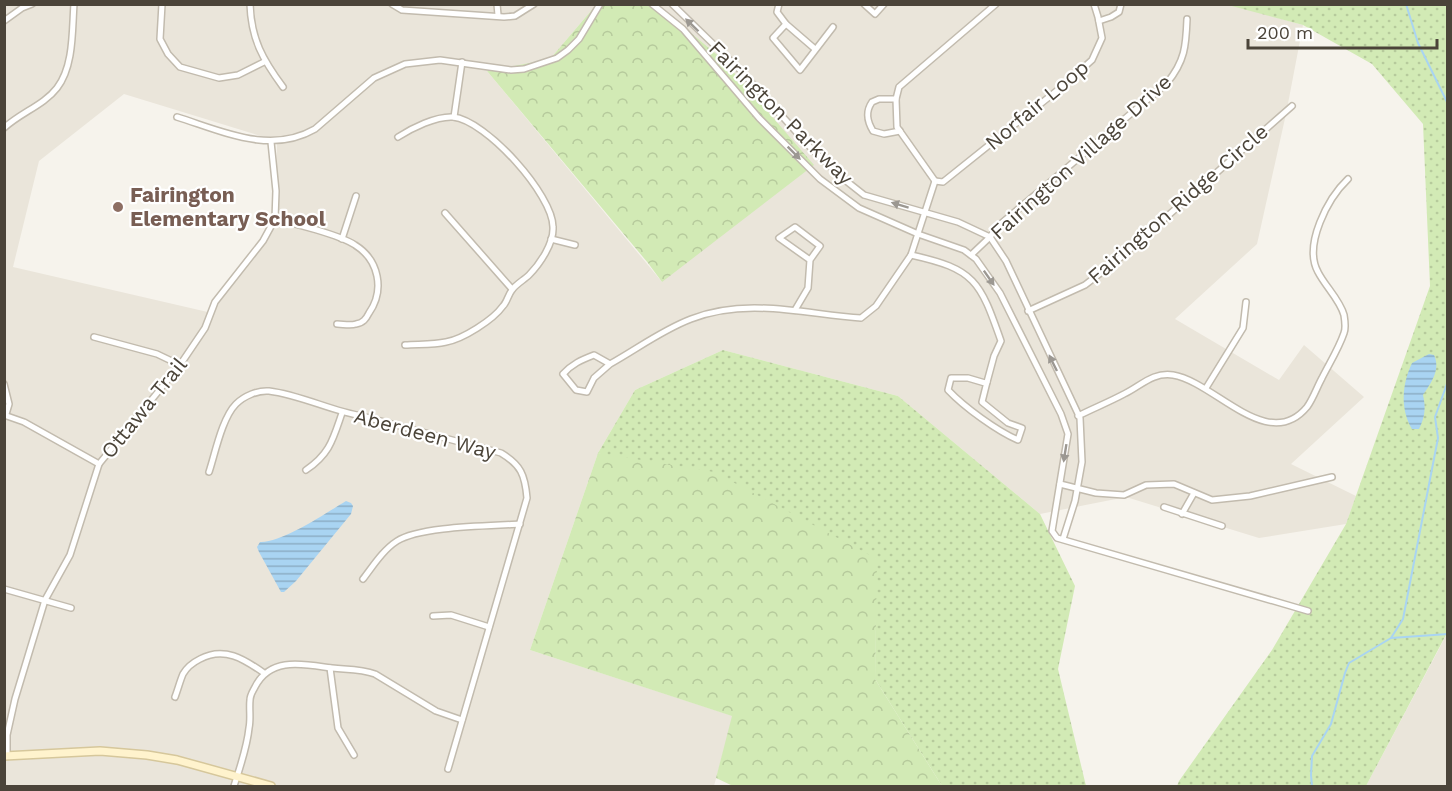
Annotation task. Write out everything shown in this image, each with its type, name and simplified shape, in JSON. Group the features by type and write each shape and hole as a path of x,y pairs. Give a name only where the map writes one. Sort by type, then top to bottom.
{"street":[{"path":"4,21 32,4"},
{"path":"4,128 57,88 69,55 74,4"},
{"path":"162,4 160,39 168,54 180,67 219,78 238,75 264,62"},
{"path":"250,4 252,27 264,62 282,87"},
{"path":"392,4 402,10 516,16 534,4"},
{"path":"497,4 498,15"},
{"path":"177,117 239,137 271,142 305,135 374,78 405,63 440,60 511,70 524,69 557,58 579,39 600,4"},
{"name":"Fairington Parkway","path":"652,4 683,29 759,118 820,180 859,208 971,255 1000,293 1061,414 1068,434 1052,531 1057,538 1063,539"},
{"name":"Fairington Parkway","path":"672,4 742,72 810,147 864,195 958,222 990,237"},
{"path":"780,4 777,12 786,24 815,49"},
{"path":"864,4 875,14 884,4"},
{"path":"610,364 594,355 574,364 563,374 576,390 587,392 594,378 610,364 692,318 750,307 861,318 876,306 911,255 935,181 897,127 896,99 899,87 996,4"},
{"name":"Norfair Loop","path":"935,181 943,182 1092,60 1102,38 1094,4"},
{"path":"1099,21 1119,12 1120,4"},
{"name":"Fairington Village Drive","path":"971,255 997,227 1167,83 1178,70 1185,52 1187,19"},
{"path":"786,24 773,38 800,70 833,27"},
{"path":"454,117 462,62"},
{"path":"896,99 886,98 872,102 867,115 868,123 873,131 884,134 900,131"},
{"name":"Fairington Ridge Circle","path":"1028,311 1085,285 1120,258 1292,106"},
{"path":"398,137 423,124 454,117 476,126 489,134 545,198 553,228 543,258 531,273 512,289 504,306 485,323 447,342 405,345"},
{"name":"Ottawa Trail","path":"6,756 7,735 15,699 45,600 70,555 99,464 180,365 205,328 215,302 263,241 275,219 276,191 271,142"},
{"path":"1078,416 1127,393 1154,376 1173,375 1206,388 1246,415 1273,423 1284,422 1297,416 1308,406 1344,332 1344,312 1318,272 1312,254 1318,231 1336,190 1348,179"},
{"path":"342,239 356,196"},
{"path":"445,213 512,289"},
{"path":"275,219 342,239 354,244 366,254 377,273 379,288 376,303 364,321 355,325 337,324"},
{"path":"795,310 808,288 810,260 820,246 795,227 779,238 810,260"},
{"path":"990,237 1006,261 1078,416 1082,462 1063,539 1308,610"},
{"path":"551,239 575,245"},
{"path":"911,255 959,269 977,284 989,307 1001,341 994,356 982,402 1008,423 1022,428 1018,440 1005,435 957,401 948,390 951,378 968,378 987,382"},
{"path":"1206,388 1243,328 1246,302"},
{"path":"94,337 157,354 180,365"},
{"path":"4,384 9,404 5,415 24,422 99,464"},
{"name":"Aberdeen Way","path":"209,472 226,422 235,405 248,395 267,391 298,398 342,413 363,416 501,453 521,471 526,481 526,498 520,524 448,769"},
{"path":"306,470 321,461 330,448 342,413"},
{"path":"1060,484 1096,493 1124,495 1146,485 1174,484 1212,500 1250,496 1332,477"},
{"path":"1182,514 1194,494"},
{"path":"1164,507 1221,526"},
{"path":"363,579 387,548 399,539 422,531 520,524"},
{"path":"4,589 71,608"},
{"path":"433,616 452,615 489,627"},
{"path":"175,697 183,674 190,664 207,656 228,654 245,660 264,673"},
{"path":"234,786 247,745 250,724 249,698 264,673 289,664 365,670 436,711 462,720"},
{"path":"330,668 338,728 354,755"},
{"path":"6,756 100,751 147,755 177,760 271,786"}],"shaded area":[{"path":"1228,4 1303,25 1257,244 1175,319 1279,380 1304,345 1364,397 1291,464 1356,496 1346,524 1259,538 1126,497 1040,514 898,396 723,350 635,390 598,453 530,650 733,716 714,786 5,786 5,5 596,5 550,59 487,71 662,282 722,59 658,5","holes":["124,94 277,141 276,206 267,237 212,313 13,267 39,161"]},
{"path":"1447,633 1447,786 1366,786 1440,647"}],"green space":[{"path":"596,5 658,5 722,59 814,165 662,282 487,71 550,59"},
{"path":"1228,5 1447,5 1447,633 1366,786 1177,786 1272,650 1346,524 1430,286 1423,124 1372,64 1303,25"},
{"path":"723,350 898,396 1040,514 1075,586 1058,669 1086,786 942,786 875,679 876,559 598,453 635,390"},
{"path":"598,453 714,472 877,559 875,679 942,786 733,786 716,778 732,716 530,650"}],"water":[{"path":"1429,354 1434,355 1436,371 1423,395 1424,412 1421,425 1419,429 1412,429 1404,405 1406,379 1412,363"},
{"path":"346,501 353,506 351,514 296,581 281,592 259,552 257,547 260,542 292,533"}],"waterway":[{"path":"1406,4 1418,43 1448,104"},
{"path":"1391,638 1403,619 1438,438 1435,417 1448,381"},
{"path":"1312,786 1312,756 1331,724 1349,663 1391,638 1448,634"}],"place":[{"name":"Fairington Elementary School","path":"118,207"}]}
